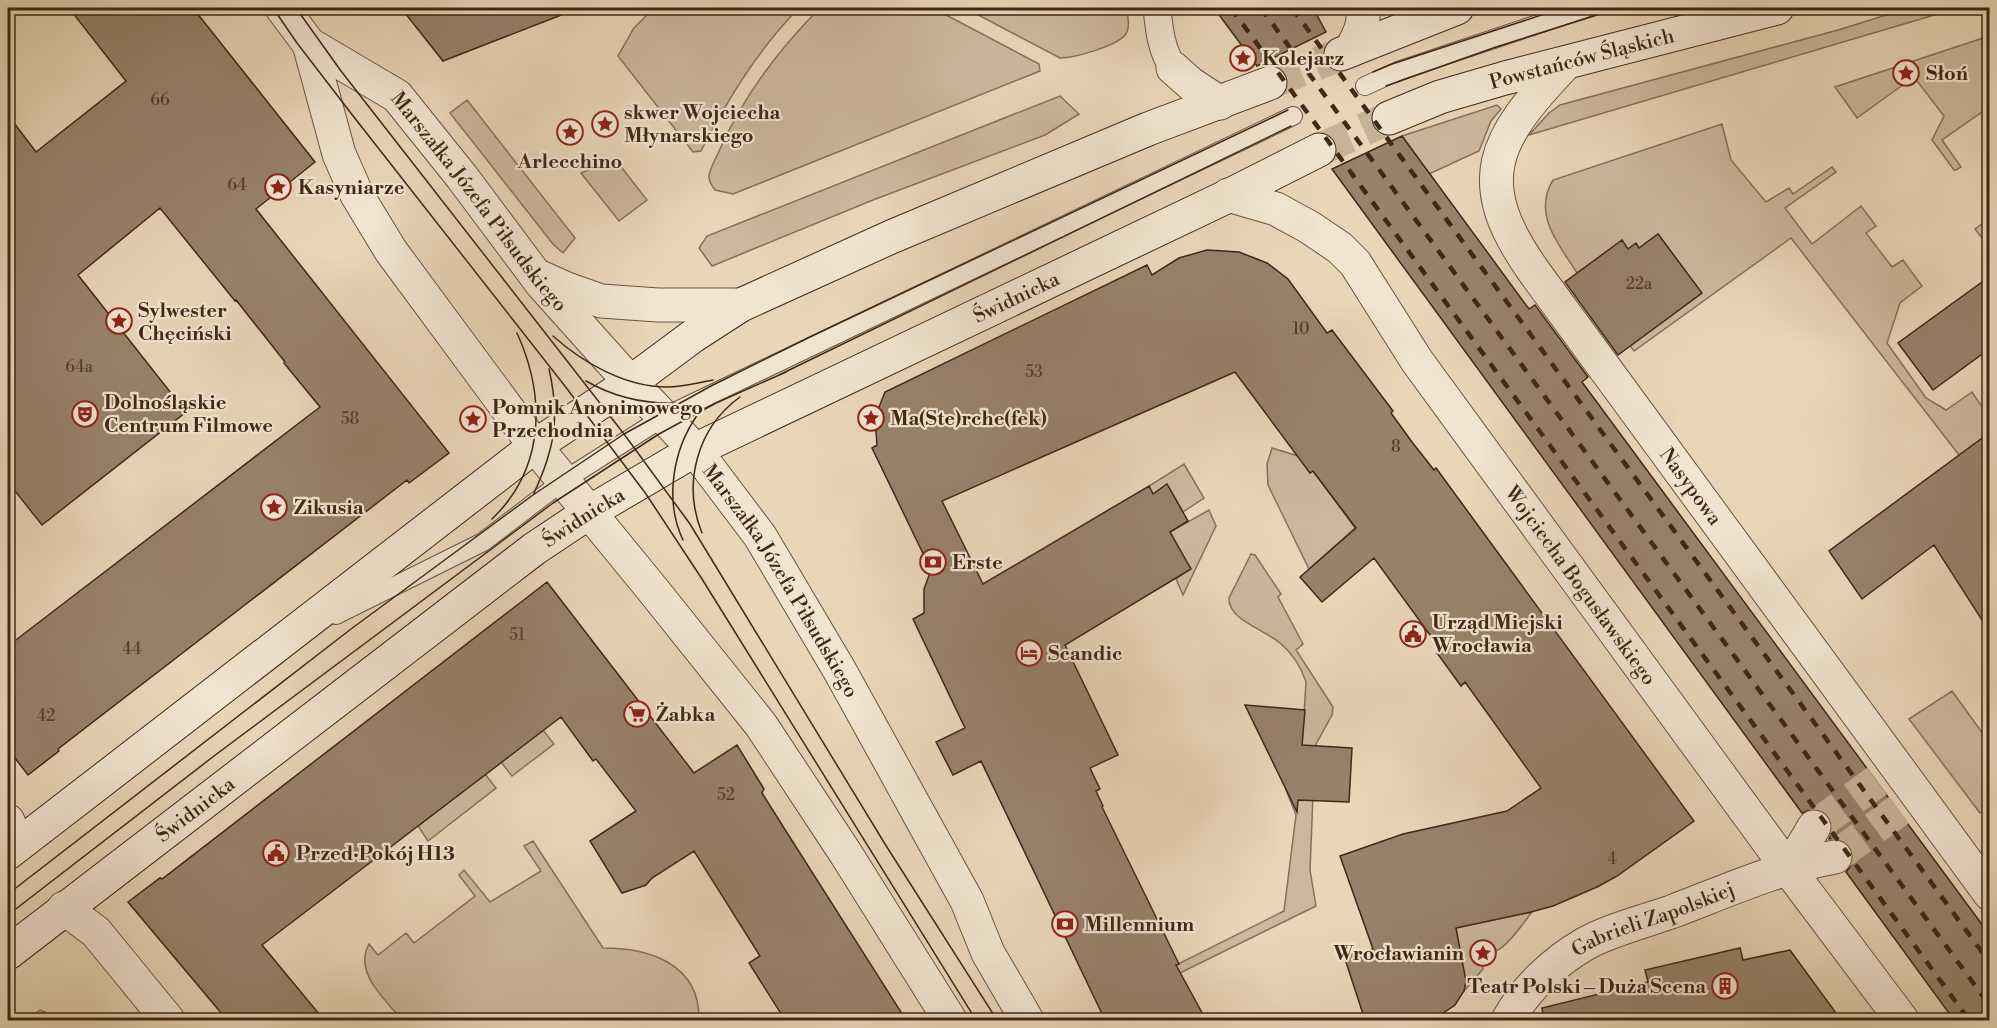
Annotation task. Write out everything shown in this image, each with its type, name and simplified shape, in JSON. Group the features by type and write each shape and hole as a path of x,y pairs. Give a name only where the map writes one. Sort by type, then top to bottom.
{"street":[{"name":"Marszałka Józefa Piłsudskiego","path":"282,8 309,44 335,143 357,195 391,251 535,446 761,725 846,854 950,1020"},
{"path":"1157,8 1161,40 1173,68 1220,104"},
{"path":"1363,8 1362,29 1346,52 1457,8"},
{"name":"Powstańców Śląskich","path":"1389,118 1440,97 1505,78 1778,8"},
{"name":"Marszałka Józefa Piłsudskiego","path":"309,44 397,96 462,177 533,273 630,382 695,450 760,536 823,642 967,901 988,953 1027,1020"},
{"name":"Nasypowa","path":"1566,63 1538,92 1516,122 1504,144 1497,167 1495,188 1498,207 1508,230 1519,251 1908,803 1989,894"},
{"path":"11,840 280,642 535,446 741,305 891,237 1148,129 1220,104 1270,83"},
{"path":"1228,195 1319,150"},
{"name":"Świdnicka","path":"8,953 534,549 588,513 695,450 1228,195"},
{"name":"Wojciecha Bogusławskiego","path":"1228,195 1276,209 1340,248 1355,263 1417,361 1902,1020"},
{"path":"533,273 567,289 601,301 680,306 741,305"},
{"path":"1789,869 1814,827"},
{"name":"Gabrieli Zapolskiej","path":"1508,1020 1534,984 1558,961 1587,943 1811,861 1835,857"},
{"path":"64,908 96,932 168,1020"}],"lane":[{"path":"1365,86 1398,71 1586,8"},
{"path":"280,642 483,542 563,481 664,417 1293,116"}],"shaded area":[{"path":"654,8 799,8 770,40 744,76 701,151 693,152 618,56 634,28"},
{"path":"820,8 933,8 1039,64 1040,71 733,194 715,190 710,181 710,171 739,112 776,57"},
{"path":"965,8 1126,8 1128,26 1127,32 1116,42 1076,56 1060,58"},
{"path":"1909,8 1958,8 1529,135 1549,113 1560,105 1838,30"},
{"path":"1989,36 1989,107 1942,140 1961,167 1956,170 1932,140 1944,116 1914,77 1857,118 1835,87"},
{"path":"1060,96 1079,114 1045,135 873,200 712,266 699,248 707,236"},
{"path":"467,100 575,238 563,253 553,244 450,113"},
{"path":"1497,105 1501,109 1491,121 1479,151 1429,174 1402,136"},
{"path":"1722,124 1731,160 1766,202 1789,188 1793,194 1832,167 1836,172 1785,208 1812,244 1861,206 1876,226 1866,233 1892,267 1903,260 1922,286 1900,303 1887,343 1926,398 1946,410 1972,392 1989,417 1989,436 1959,455 1791,238 1634,351 1630,346 1701,293 1658,234 1639,248 1636,244 1628,249 1622,241 1577,273 1550,229 1545,205 1547,193 1553,180"},
{"path":"615,159 647,200 619,221 581,173"},
{"path":"1989,219 1989,247 1975,229"},
{"path":"1272,448 1298,456 1310,473 1313,471 1355,528 1309,569 1268,485 1267,464"},
{"path":"1184,464 1204,498 1183,512 1167,484 1153,494 1149,486"},
{"path":"1209,510 1216,526 1183,595 1176,579 1190,569 1170,532"},
{"path":"1251,554 1255,555 1281,594 1278,597 1303,644 1296,650 1333,707 1332,715 1315,746 1310,870 1316,906 1180,973 1176,965 1284,911 1296,815 1286,790 1300,778 1306,682 1296,661 1284,647 1240,618 1230,606 1229,598"},
{"path":"1952,691 1989,742 1989,807 1980,813 1909,719"},
{"path":"543,730 554,744 512,776 501,762"},
{"path":"485,774 496,788 428,841 418,826"},
{"path":"533,841 603,948 638,951 669,963 691,985 697,1001 699,1020 402,1020 380,995 368,976 365,955 369,944 378,955 406,933 414,943 475,896 459,875 464,870 490,902 541,871 524,846"},
{"path":"1532,912 1515,934 1499,949 1493,951 1481,945 1476,952 1481,957 1483,969 1464,991 1465,983 1456,928"},
{"path":"40,1010 54,1016 55,1020 27,1020"}],"building":[{"path":"69,8 193,8 315,162 256,209 449,453 409,483 407,480 58,749 59,751 28,775 8,749 8,646 320,407 160,208 78,275 186,412 42,525 8,482 8,115 36,152 126,81"},
{"path":"401,8 573,8 574,10 443,61"},
{"path":"1214,8 1313,8 1326,32 1257,66"},
{"path":"1402,136 1529,309 1535,305 1588,377 1582,382 1989,934 1989,1020 1954,1020 1846,872 1853,863 1853,853 1849,845 1841,839 1829,839 1833,828 1830,817 1824,811 1815,808 1802,813 1332,169"},
{"path":"1658,234 1702,293 1618,355 1565,282 1622,240 1628,249 1636,243 1639,248"},
{"path":"1207,250 1239,252 1267,263 1288,279 1327,333 1332,330 1393,411 1391,413 1412,442 1434,470 1436,468 1694,821 1617,876 1597,887 1553,906 1456,928 1466,981 1464,991 1455,1005 1433,1020 1365,1020 1344,956 1373,949 1340,856 1403,834 1507,811 1541,788 1465,682 1461,686 1437,653 1441,650 1374,558 1322,602 1300,577 1356,528 1313,471 1310,473 1235,372 942,501 983,584 1149,486 1153,494 1167,484 1188,521 1170,532 1191,569 1065,645 1118,755 1090,768 1100,789 1096,791 1102,807 1179,964 1176,965 1206,1020 1105,1020 981,761 953,775 936,742 965,728 913,619 924,613 924,589 931,570 872,448 877,445 875,417 885,392 1147,265 1152,275 1179,258"},
{"path":"1989,277 1989,349 1933,390 1898,343"},
{"path":"1989,433 1989,631 1934,545 1862,599 1829,551"},
{"path":"547,582 694,773 737,745 764,789 762,793 906,1020 785,1020 749,963 760,956 694,851 652,878 646,885 622,893 590,841 636,811 596,759 593,761 561,717 262,945 324,1020 227,1020 128,902 160,878 162,879"},
{"path":"1245,705 1305,710 1302,745 1352,748 1349,802 1298,800 1297,812"},
{"name":"Teatr Polski – Duża Scena","path":"1740,948 1743,960 1790,950 1841,1020 1544,1020 1542,1008 1648,982 1645,970"}],"tunnel":[{"path":"1270,83 1341,54"},
{"path":"1319,150 1389,118"},
{"path":"1814,827 1877,781"},
{"path":"1835,857 1899,810"}],"tram line":[{"path":"273,8 297,43 568,390 646,494 702,579 976,1020"},
{"path":"296,8 341,71 624,434 690,524 885,844 997,1020"},
{"path":"1373,72 1563,8"},
{"path":"1386,86 1496,47 1619,8"},
{"path":"8,894 351,629 533,495 624,434 711,386 810,337 1288,110"},
{"path":"779,375 1291,126"},
{"path":"492,519 509,499 522,477 531,455 535,431 536,407 533,382 517,333"},
{"path":"553,336 591,364 636,383 673,387 713,380"},
{"path":"534,493 547,461 554,432 554,402 549,369"},
{"path":"8,915 214,756 553,503 659,434 716,403 786,372"},
{"path":"586,381 629,398 675,403"},
{"path":"702,533 693,495 697,458 713,424 740,397"},
{"path":"683,540 674,508 674,475 682,443 698,414"}],"railway":[{"path":"1231,8 1969,1020"},
{"path":"1261,8 1990,1006"},
{"path":"1292,8 1990,963"}],"place":[{"name":"Kolejarz","path":"1243,58"},
{"name":"Słoń","path":"1906,73"},
{"name":"skwer Wojciecha Młynarskiego","path":"605,124"},
{"name":"Arlecchino","path":"570,132"},
{"name":"Kasyniarze","path":"278,187"},
{"name":"Sylwester Chęciński","path":"119,321"},
{"name":"Dolnośląskie Centrum Filmowe","path":"85,414"},
{"name":"Ma(Ste)rche(fek)","path":"871,418"},
{"name":"Pomnik Anonimowego Przechodnia","path":"473,419"},
{"name":"Zikusia","path":"274,507"},
{"name":"Erste","path":"933,562"},
{"name":"Urząd Miejski Wrocławia","path":"1413,634"},
{"name":"Scandic","path":"1029,653"},
{"name":"Żabka","path":"637,714"},
{"name":"Przed·Pokój H13","path":"276,853"},
{"name":"Millennium","path":"1065,924"},
{"name":"Wrocławianin","path":"1483,953"},
{"name":"Teatr Polski – Duża Scena","path":"1725,986"}]}
